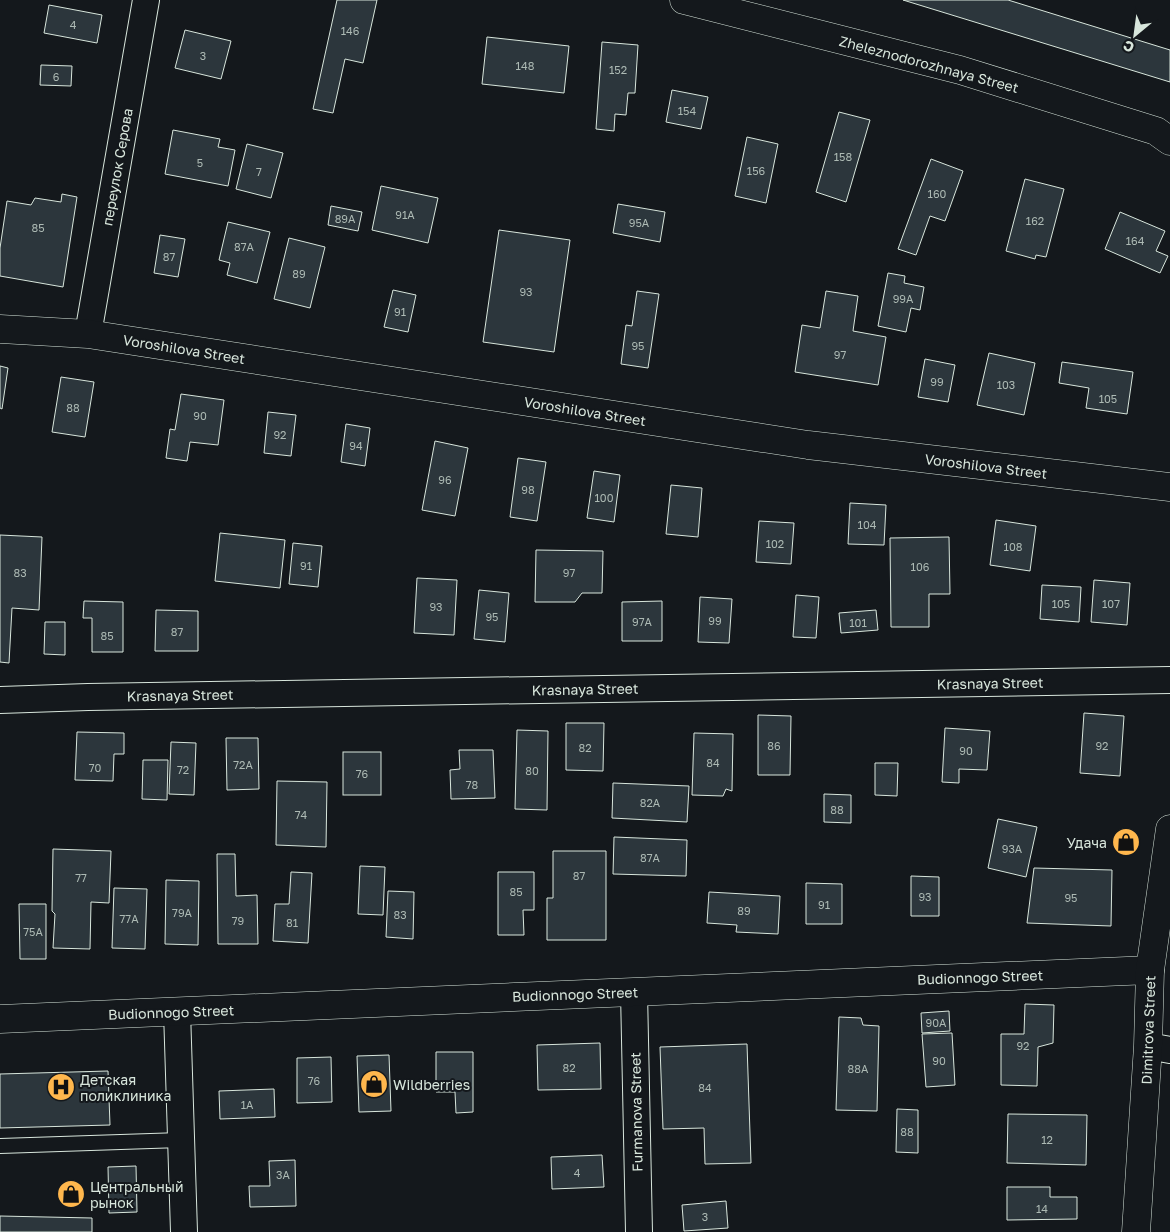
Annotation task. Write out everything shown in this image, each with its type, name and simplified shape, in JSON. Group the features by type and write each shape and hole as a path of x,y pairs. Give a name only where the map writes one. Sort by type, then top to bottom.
{"street":[{"name":"переулок Серова","path":"88,334 146,0"},
{"name":"Zheleznodorozhnaya Street","path":"684,0 960,70 1156,131 1170,141"},
{"name":"Voroshilova Street","path":"0,329 88,334 808,445 1170,487"},
{"name":"Krasnaya Street","path":"0,700 98,696 1170,680"},
{"name":"Dimitrova Street","path":"1136,1232 1159,1048 1150,970 1170,829"},
{"name":"Budionnogo Street","path":"0,1019 1150,970"},
{"name":"Furmanova Street","path":"634,992 639,1232"},
{"path":"177,1011 184,1232"}],"lane":[{"path":"0,1146 181,1140"}],"building":[{"path":"337,0 377,0 363,63 345,59 333,113 313,109"},
{"path":"903,0 1008,0 1170,50 1170,82"},
{"path":"49,5 102,15 97,43 44,33"},
{"path":"185,30 231,41 221,79 175,68"},
{"path":"487,37 569,46 564,93 482,84"},
{"path":"602,42 638,45 635,93 628,93 626,115 615,114 614,131 596,129"},
{"path":"41,65 72,66 71,86 40,85"},
{"path":"672,90 708,97 701,129 666,122"},
{"path":"839,112 870,120 846,202 816,192"},
{"path":"173,130 220,139 218,147 235,150 228,186 165,174"},
{"path":"747,137 778,144 766,203 735,196"},
{"path":"247,144 283,153 271,198 236,189"},
{"path":"931,159 963,171 945,221 930,216 916,255 898,249"},
{"path":"1025,179 1064,189 1046,257 1036,255 1035,259 1006,251"},
{"path":"381,186 438,198 428,243 372,230"},
{"path":"62,194 77,197 63,287 0,276 0,248 7,201 31,205 35,198 61,202"},
{"path":"618,204 665,212 660,242 613,233"},
{"path":"331,206 362,212 358,231 328,225"},
{"path":"1120,212 1165,231 1156,251 1168,256 1160,273 1105,249"},
{"path":"228,222 270,232 257,283 227,275 230,263 219,260"},
{"path":"499,230 570,240 554,352 483,342"},
{"path":"160,235 185,239 178,277 154,273"},
{"path":"289,238 325,247 310,308 274,299"},
{"path":"888,273 905,276 904,283 924,287 920,310 911,308 906,332 878,326"},
{"path":"393,290 416,295 408,332 384,327"},
{"path":"637,291 659,294 648,368 621,364 626,325 632,326"},
{"path":"826,291 858,296 853,331 886,337 878,385 795,372 802,325 820,328"},
{"path":"989,353 1035,363 1024,415 977,405"},
{"path":"925,359 955,365 948,402 918,397"},
{"path":"1062,362 1133,372 1127,414 1086,408 1089,388 1059,383"},
{"path":"0,366 8,368 2,409 0,408"},
{"path":"61,377 94,382 85,437 52,432"},
{"path":"181,394 224,400 218,445 190,442 187,461 166,458 170,429 175,430"},
{"path":"268,412 296,415 291,456 264,453"},
{"path":"346,424 370,428 365,466 341,462"},
{"path":"435,441 468,448 455,516 422,510"},
{"path":"518,458 546,462 537,521 510,517"},
{"path":"594,471 620,475 614,522 587,518"},
{"path":"671,485 702,488 698,537 666,534"},
{"path":"850,503 886,505 884,545 848,544"},
{"path":"996,520 1036,526 1030,571 990,565"},
{"path":"759,521 794,523 791,564 756,562"},
{"path":"220,533 285,540 280,588 215,581"},
{"path":"0,535 42,537 39,610 12,608 9,663 0,662"},
{"path":"949,537 950,594 929,594 929,627 891,627 890,538"},
{"path":"293,543 322,546 318,587 289,584"},
{"path":"536,550 603,551 602,593 582,593 575,602 535,602"},
{"path":"417,578 457,580 454,635 414,633"},
{"path":"1094,580 1130,583 1127,625 1091,622"},
{"path":"1042,585 1081,587 1079,622 1040,619"},
{"path":"479,590 509,593 505,642 474,639"},
{"path":"796,595 819,597 816,638 793,637"},
{"path":"700,597 732,599 729,643 698,642"},
{"path":"84,601 123,602 123,652 92,652 92,618 83,618"},
{"path":"662,601 662,641 622,641 622,602"},
{"path":"156,610 198,611 198,651 155,651"},
{"path":"876,610 878,630 841,633 839,613"},
{"path":"45,622 65,622 65,655 44,654"},
{"path":"1084,713 1124,716 1120,776 1080,773"},
{"path":"758,715 791,716 790,775 758,775"},
{"path":"566,723 604,723 603,771 566,770"},
{"path":"945,728 990,731 987,770 959,769 959,783 942,782"},
{"path":"517,730 548,731 547,810 515,809"},
{"path":"77,732 124,733 124,754 114,754 113,781 75,780"},
{"path":"694,733 733,734 732,791 726,789 723,796 692,795"},
{"path":"226,738 258,738 259,789 227,790"},
{"path":"171,742 196,743 194,795 169,794"},
{"path":"459,750 493,750 495,798 451,799 450,770 460,769"},
{"path":"343,752 381,752 381,795 343,795"},
{"path":"143,760 168,760 167,800 142,799"},
{"path":"875,763 898,763 897,796 875,795"},
{"path":"277,781 327,782 326,847 276,845"},
{"path":"613,783 689,786 687,822 612,818"},
{"path":"824,794 851,795 851,823 824,822"},
{"path":"998,819 1037,827 1026,877 988,868"},
{"path":"614,837 687,840 686,876 613,874"},
{"path":"53,849 111,851 109,903 91,902 90,949 53,948 55,914 52,911"},
{"path":"553,851 606,851 606,940 547,940 547,898 553,898"},
{"path":"217,854 235,854 236,896 257,895 258,944 218,944"},
{"path":"360,866 385,867 383,915 358,914"},
{"path":"1034,868 1112,870 1111,926 1027,923"},
{"path":"291,872 312,873 308,943 273,941 275,904 289,904"},
{"path":"498,872 534,872 534,910 523,910 524,935 498,935"},
{"path":"911,876 939,877 939,916 911,916"},
{"path":"166,880 199,881 198,945 165,944"},
{"path":"806,883 842,884 842,924 806,924"},
{"path":"114,888 147,889 145,949 112,948"},
{"path":"388,891 414,892 413,939 386,937"},
{"path":"709,892 780,896 778,934 736,932 737,925 707,923"},
{"path":"19,904 46,904 46,959 20,959"},
{"path":"1025,1004 1054,1005 1053,1043 1038,1047 1037,1086 1001,1085 1001,1034 1024,1034"},
{"path":"949,1011 950,1031 922,1033 921,1013"},
{"path":"839,1017 861,1018 863,1025 879,1026 877,1111 836,1110"},
{"path":"952,1033 955,1085 926,1087 922,1034"},
{"path":"600,1043 601,1089 538,1090 537,1045"},
{"path":"747,1044 751,1163 705,1164 704,1128 663,1129 660,1047"},
{"path":"436,1052 473,1052 473,1112 456,1113 455,1092 436,1092"},
{"name":"Wildberries","path":"389,1055 391,1111 359,1112 357,1056"},
{"path":"331,1057 332,1102 297,1103 297,1058"},
{"path":"108,1071 110,1125 0,1128 0,1074"},
{"path":"274,1089 275,1117 220,1119 219,1091"},
{"path":"897,1109 918,1110 918,1153 896,1152"},
{"path":"1008,1114 1087,1115 1086,1165 1007,1163"},
{"path":"602,1155 604,1187 552,1189 551,1157"},
{"path":"295,1160 296,1206 250,1207 249,1186 270,1186 269,1161"},
{"path":"136,1166 137,1212 109,1213 108,1167"},
{"path":"1007,1187 1050,1187 1050,1197 1077,1197 1077,1219 1007,1220"},
{"path":"726,1201 728,1228 684,1231 682,1205"},
{"path":"0,1216 92,1218 92,1232 0,1232"}],"place":[{"name":"Удача","path":"1126,842"},
{"name":"Wildberries","path":"374,1084"},
{"name":"Детская поликлиника","path":"61,1087"},
{"name":"Центральный рынок","path":"71,1194"}]}
